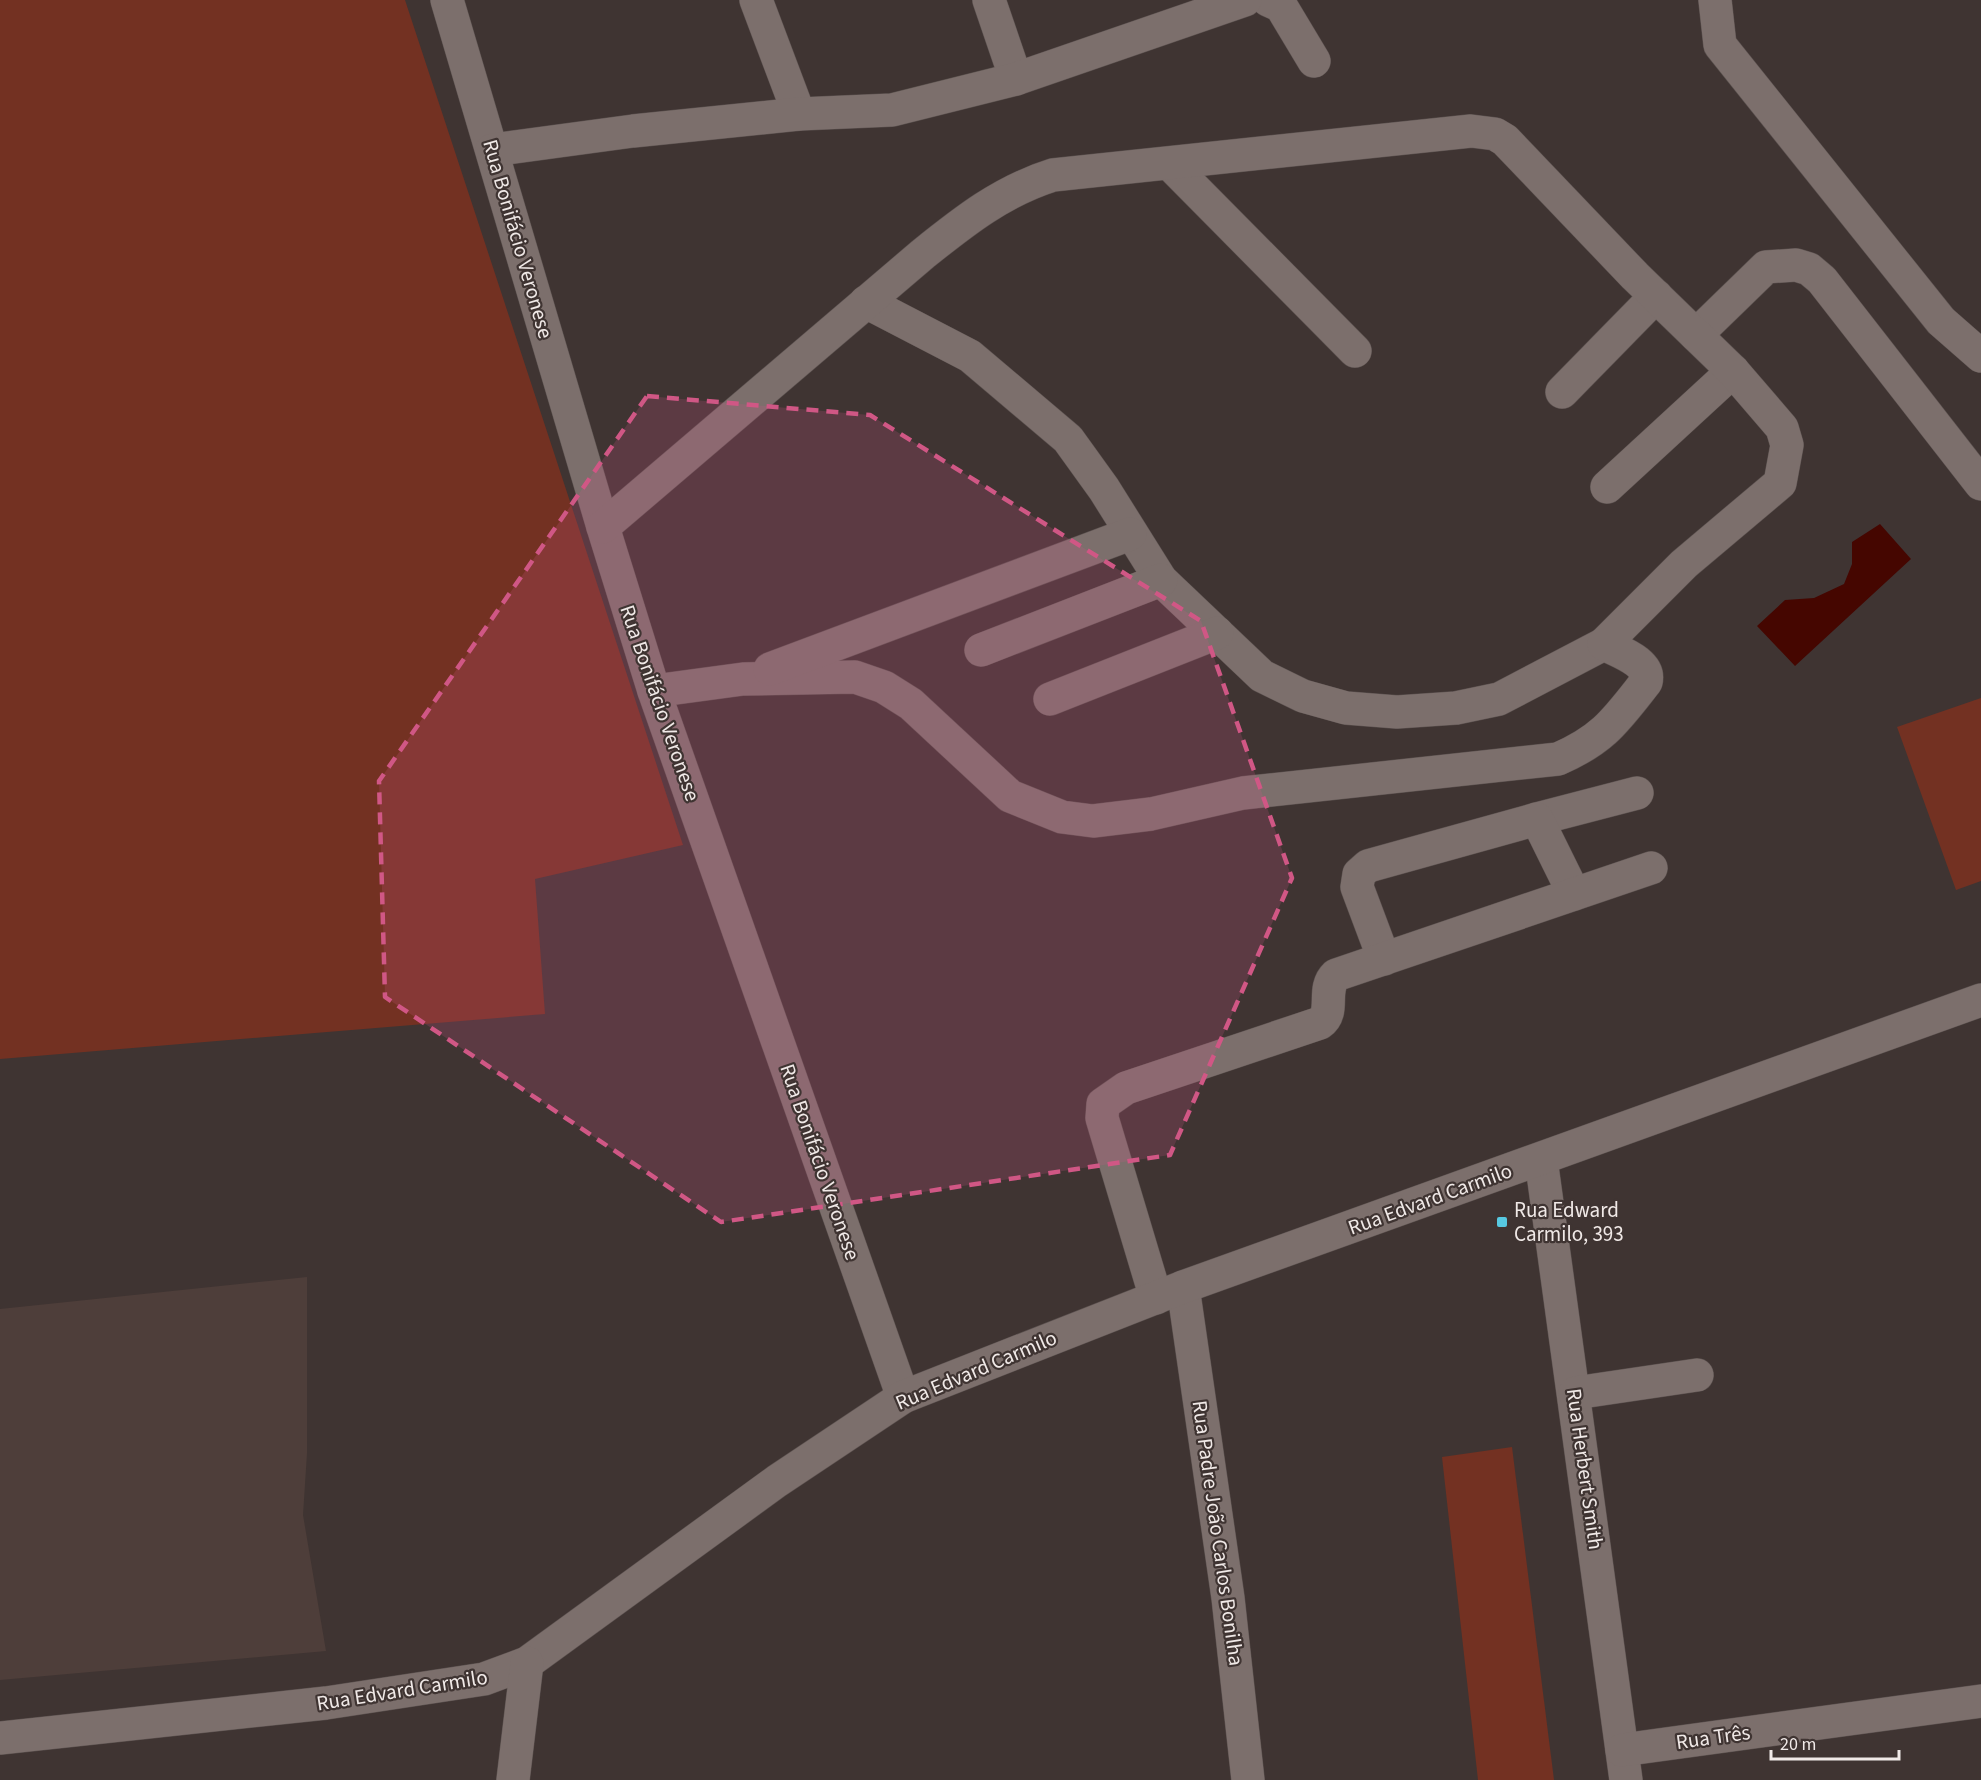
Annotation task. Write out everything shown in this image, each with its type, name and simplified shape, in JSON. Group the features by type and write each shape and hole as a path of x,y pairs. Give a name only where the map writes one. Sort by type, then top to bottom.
{"street":[{"name":"Rua Bonifácio Veronese","path":"447,0 654,691 903,1397"},
{"path":"756,0 799,114"},
{"path":"989,0 1016,79"},
{"path":"492,150 633,131 799,114 892,110 1016,79 1245,0"},
{"path":"1268,0 1281,6 1314,61"},
{"path":"1714,0 1720,45 1941,321 1981,356"},
{"path":"603,527 866,302 971,215 1026,183 1053,175 1471,131 1495,134 1505,140 1656,296 1733,371 1782,428 1787,445 1780,483 1684,564 1604,644 1499,699 1456,708 1397,712 1346,708 1303,696 1262,676 1161,580 1130,534 1104,489 1068,440 970,356 866,302"},
{"path":"1170,164 1355,351"},
{"path":"1696,335 1766,267 1788,265 1809,269 1821,280 1981,484"},
{"path":"1562,392 1656,296"},
{"path":"1607,487 1733,371"},
{"path":"742,679 1130,534"},
{"path":"981,650 1161,580"},
{"path":"1050,699 1216,633"},
{"path":"654,691 742,679 855,677 884,687 911,704 1010,796 1062,817 1093,821 1151,814 1243,793 1558,759 1585,748 1606,732 1646,681 1647,673 1643,666 1604,644"},
{"path":"1637,793 1362,869 1357,887 1384,959 1651,868"},
{"path":"1537,819 1574,894"},
{"name":"Rua Padre João Carlos Bonilha","path":"1248,1780 1228,1598 1170,1293 1102,1118 1103,1104 1126,1088 1320,1023 1327,1016 1328,985 1331,979 1336,975 1384,959"},
{"name":"Rua Edvard Carmilo","path":"0,1738 326,1703 484,1679 527,1663 777,1482 903,1397 1170,1293 1981,1000"},
{"name":"Rua Herbert Smith","path":"1541,1159 1575,1393 1624,1765"},
{"path":"1575,1393 1697,1375"},
{"path":"513,1780 527,1663"},
{"name":"Rua Três","path":"1624,1765 1981,1701"}],"highlighted area":[{"path":"647,396 870,415 1201,621 1292,878 1170,1155 721,1222 385,997 379,781"}],"shaded area":[{"path":"0,0 405,0 683,845 535,879 545,1014 0,1059"},
{"path":"1880,524 1911,559 1795,666 1757,626 1785,600 1814,598 1844,584 1852,564 1852,542"},
{"path":"1981,698 1981,881 1956,890 1897,727"},
{"path":"307,1277 307,1453 303,1515 326,1651 0,1680 0,1309"},
{"path":"1512,1447 1554,1780 1478,1780 1442,1457"}],"place":[{"name":"Rua Edward Carmilo, 393","path":"1502,1222"}]}
